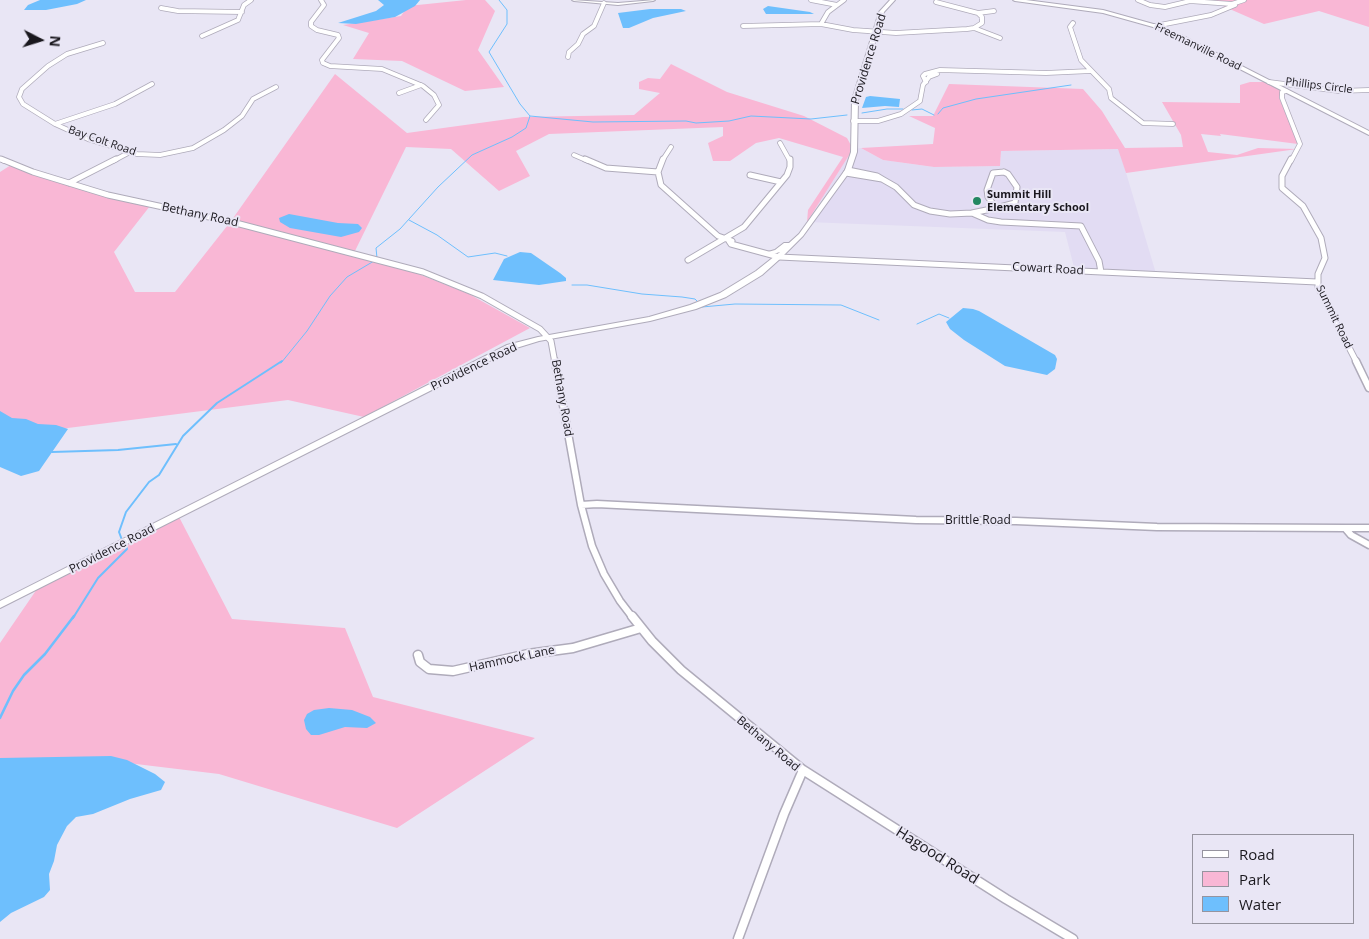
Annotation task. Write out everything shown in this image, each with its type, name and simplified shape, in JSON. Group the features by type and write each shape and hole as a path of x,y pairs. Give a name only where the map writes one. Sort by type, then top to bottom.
{"street":[{"path":"202,36 235,22 240,18 244,5 251,0"},
{"path":"321,0 324,5 310,26 339,36 322,60 323,63 330,66 382,69 421,85 434,95 439,105 434,114 426,120"},
{"path":"574,0 604,3 653,0"},
{"path":"811,0 837,5"},
{"path":"821,24 825,15 844,0"},
{"name":"Providence Road","path":"0,605 505,350 548,337 650,319 692,307 733,290 775,255 792,238 801,235 847,171 854,152 855,100 882,12 893,0"},
{"name":"Freemanville Road","path":"1015,0 1104,12 1155,26 1183,38 1369,133"},
{"path":"1138,0 1150,5 1165,7 1190,1 1236,3"},
{"path":"1155,26 1210,15 1244,0"},
{"path":"936,2 978,13 994,11"},
{"path":"568,57 569,52 578,44 583,34 594,26 604,3"},
{"path":"162,8 178,12 242,12"},
{"path":"974,28 982,21 978,13"},
{"path":"1073,23 1070,27 1080,56 1090,71 1109,89 1111,98 1143,123 1173,124"},
{"path":"743,26 821,24 875,32 911,33 974,28 1000,38"},
{"name":"Bay Colt Road","path":"103,42 58,59 22,89 19,97 23,104 55,124 88,139 130,152 160,155 193,148 232,125 242,116 253,99 276,87"},
{"path":"854,121 878,121 901,114 920,102 929,76 953,71 1046,73 1090,71"},
{"name":"Phillips Circle","path":"1269,82 1339,91 1369,90"},
{"path":"55,124 114,104 152,84"},
{"path":"399,93 421,85"},
{"name":"Summit Road","path":"1286,91 1282,92 1282,98 1300,144 1282,176 1281,185 1284,191 1303,206 1321,238 1325,258 1317,282 1320,293 1334,315 1369,388"},
{"path":"688,260 727,240 744,227 787,175 790,160 780,143"},
{"path":"574,155 606,168 658,172 663,158 671,147"},
{"path":"69,183 130,152"},
{"name":"Bethany Road","path":"0,159 69,183 128,200 232,222 431,275 468,290 530,323 548,337 556,368 581,505 589,536 600,565 620,601 641,628 681,670 803,770 784,814 738,939"},
{"path":"847,171 877,176 896,186 907,200 922,208 942,213 972,213 1009,206 1015,203 1017,188 1004,172 993,173 987,194 996,208"},
{"name":"Cowart Road","path":"658,172 659,180 667,192 712,231 731,244 775,255 1317,282"},
{"path":"750,175 781,182"},
{"path":"972,213 988,220 1081,226 1099,261 1101,272"},
{"name":"Brittle Road","path":"581,505 597,504 783,512 923,521 1025,521 1157,527 1345,528"},
{"path":"1345,528 1369,528"},
{"path":"1345,528 1351,535 1369,545"},
{"name":"Hammock Lane","path":"418,655 420,662 429,669 453,671 528,654 573,648 641,628"},
{"name":"Hagood Road","path":"803,770 1038,919 1073,939"}],"shaded area":[{"name":"Summit Hill Elementary School","path":"861,148 883,160 934,167 1000,166 1001,151 1119,149 1157,277 1075,271 1065,232 807,222 853,149"}],"green space":[{"path":"485,0 495,11 478,50 504,87 465,91 402,61 353,59 369,33 343,25 401,16 408,6"},
{"path":"1209,0 1369,0 1369,27 1319,11 1264,24"},
{"path":"671,64 727,92 804,116 847,138 853,149 807,222 808,210 843,157 779,138 756,143 730,161 713,161 708,143 723,136 723,127 549,134 516,151 530,176 499,191 451,149 406,147 354,253 396,265 469,294 530,328 364,417 288,400 60,429 0,422 0,172 11,165 150,206 114,252 135,292 175,292 231,221 335,74 407,133 523,117 634,115 660,93 639,89 639,82 648,78 660,79"},
{"path":"1250,82 1266,82 1282,90 1279,97 1298,144 1220,134 1221,136 1201,134 1208,152 1237,155 1258,148 1297,149 1126,173 1118,149 1001,151 1000,166 934,167 883,160 861,148 933,144 935,128 909,116 933,116 949,84 1083,89 1102,111 1125,148 1183,147 1181,135 1162,102 1240,103 1240,85"},
{"path":"178,515 232,619 345,628 373,697 535,738 397,828 219,774 111,761 0,758 0,643 37,589"}],"water":[{"path":"40,0 86,0 77,4 46,10 24,10 28,5"},
{"path":"378,0 420,0 415,6 395,17 356,24 338,23 376,11 384,5"},
{"path":"768,6 814,14 766,14 763,9"},
{"path":"650,9 681,9 686,11 653,18 629,28 623,28 618,13"},
{"path":"866,97 900,99 899,107 862,108"},
{"path":"289,214 338,223 358,224 362,228 359,232 341,237 290,228 280,222 279,218"},
{"path":"520,252 531,253 560,273 566,278 566,281 539,285 493,280 504,259"},
{"path":"963,308 979,311 1055,355 1057,359 1055,369 1047,375 1005,366 964,340 950,329 946,322"},
{"path":"0,411 12,418 26,419 38,424 56,425 68,429 39,471 21,476 0,467"},
{"path":"329,708 352,710 370,717 376,723 367,728 345,727 319,735 311,735 306,729 304,720 307,714 314,710"},
{"path":"111,756 127,760 155,774 165,782 161,790 130,799 93,814 76,817 67,826 57,845 49,874 50,890 44,897 11,913 0,922 0,758"}],"waterway":[{"path":"499,0 507,10 507,24 489,52 520,104 530,116"},
{"path":"938,114 943,108 976,99 1071,85"},
{"path":"862,113 887,109 903,109"},
{"path":"912,110 922,109 934,115"},
{"path":"530,116 593,122 686,121 696,123 729,121 751,116 811,119 847,115"},
{"path":"377,258 376,248 400,229 438,187 472,155 512,137 526,128 530,116"},
{"path":"409,220 437,235 468,257 495,253 507,256"},
{"path":"281,363 307,331 330,296 347,277 374,261"},
{"path":"572,285 587,285 642,294 682,297 695,299 698,302"},
{"path":"702,307 735,304 841,305 879,320"},
{"path":"917,324 939,314 949,318"},
{"path":"122,540 119,532 126,512 149,482 159,475 183,436 217,403 282,361"},
{"path":"52,452 118,450 176,444"},
{"path":"73,618 98,578 127,549 126,546"},
{"path":"0,718 13,691 24,675 45,654 74,616"}],"place":[{"name":"Summit Hill Elementary School","path":"977,201"}]}
